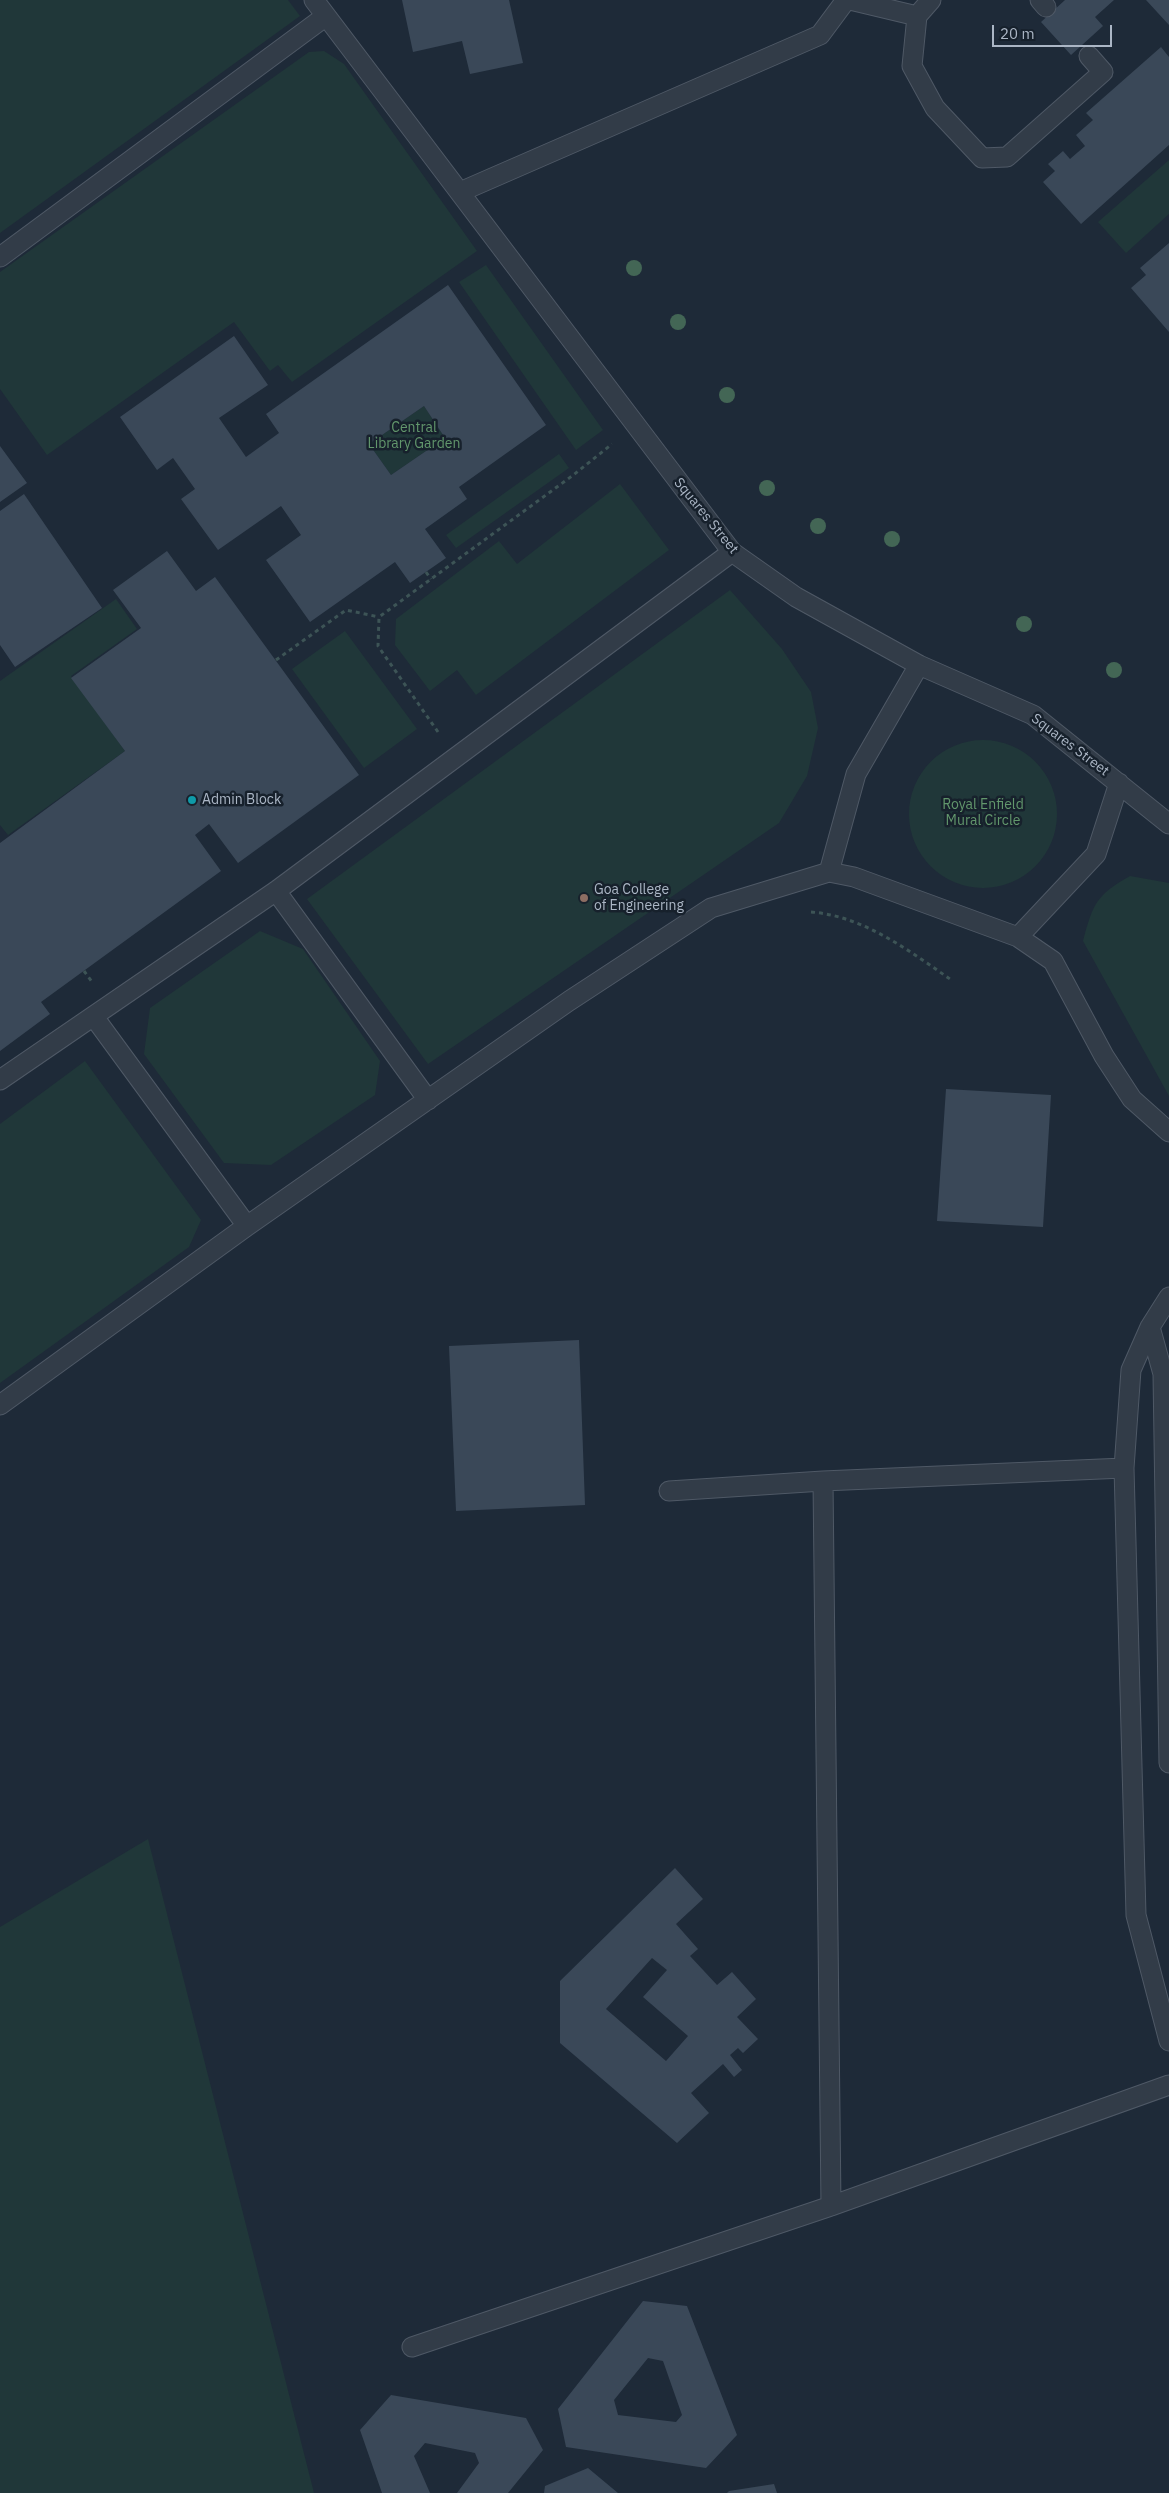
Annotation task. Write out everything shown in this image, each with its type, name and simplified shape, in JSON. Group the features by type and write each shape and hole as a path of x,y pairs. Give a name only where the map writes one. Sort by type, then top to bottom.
{"lane":[{"name":"Squares Street","path":"314,0 732,552 796,597 919,665 1033,715 1169,824"},
{"path":"460,192 820,35 848,0 917,16"},
{"path":"931,0 917,16 912,66 935,108 982,158 1007,157 1103,72 1088,56"},
{"path":"0,256 326,16"},
{"path":"0,1080 276,891 732,552"},
{"path":"829,872 856,774 919,665"},
{"path":"1018,937 1096,854 1119,783"},
{"path":"0,1405 247,1226 569,1001 711,908 829,872 854,877 1018,937 1053,961 1104,1056 1132,1099 1169,1132"},
{"path":"276,891 428,1100"},
{"path":"94,1017 247,1226"},
{"path":"1169,1298 1150,1327 1131,1370 1124,1468 1136,1915 1169,2041"},
{"path":"1150,1327 1163,1374 1169,1763"},
{"path":"669,1490 823,1481 1124,1468"},
{"path":"823,1481 830,2206"},
{"path":"412,2348 830,2206 1169,2086"}],"path":[{"path":"276,660 346,610 379,617 572,476 636,425"},
{"path":"426,572 431,580"},
{"path":"379,617 378,646 456,757"},
{"path":"805,911 830,913 894,940 950,979"}],"green space":[{"path":"0,0 288,0 300,16 0,233"},
{"path":"324,51 344,64 477,251 292,382 278,365 270,371 234,322 47,455 0,389 0,272 309,52"},
{"path":"1169,160 1169,214 1126,253 1098,222"},
{"path":"486,265 603,430 576,450 459,282"},
{"name":"Central Library Garden","path":"424,406 445,438 391,475 369,444"},
{"path":"559,454 569,468 456,548 446,535"},
{"path":"620,484 669,550 476,695 457,670 430,691 395,645 396,619 499,541 517,564"},
{"path":"730,590 782,649 811,692 818,728 807,776 779,823 428,1064 307,899"},
{"path":"116,599 137,629 71,676 125,751 8,835 0,825 0,681"},
{"path":"345,631 417,729 364,768 292,669"},
{"name":"Royal Enfield Mural Circle","path":"983,740 1011,746 1035,762 1051,786 1057,814 1051,842 1035,866 1011,882 983,888 955,882 931,866 915,842 909,814 915,786 931,762 955,746"},
{"path":"1130,876 1169,883 1169,1096 1083,941 1093,909 1103,895"},
{"path":"260,931 303,949 380,1061 375,1095 271,1165 224,1163 144,1054 150,1008"},
{"path":"85,1061 201,1220 189,1247 0,1383 0,1124"},
{"path":"148,1839 314,2493 0,2493 0,1927"}],"building":[{"path":"402,0 509,0 523,63 470,74 462,41 413,52"},
{"path":"1065,0 1114,0 1095,17 1103,26 1071,55 1041,22"},
{"path":"1146,0 1169,0 1169,25"},
{"path":"1161,47 1169,57 1169,145 1081,224 1043,182 1055,171 1048,164 1063,151 1070,159 1085,146 1076,135 1093,120 1086,113"},
{"path":"1169,243 1169,332 1131,288 1146,275 1140,268"},
{"path":"448,285 546,425 459,487 467,499 425,529 446,558 410,583 395,562 310,622 266,560 301,535 281,506 218,550 181,499 195,489 173,458 157,470 120,417 234,336 268,385 219,418 246,457 279,433 266,414","holes":["424,406 445,438 391,475 369,444"]},
{"path":"0,446 27,483 0,502"},
{"path":"24,494 102,608 15,667 0,645 0,511"},
{"name":"Admin Block","path":"167,551 196,591 215,577 359,775 238,863 209,824 195,835 221,871 41,1002 50,1014 0,1051 0,843 125,751 71,678 141,628 113,590"},
{"path":"946,1089 1051,1095 1043,1227 937,1221"},
{"path":"579,1340 585,1505 456,1511 449,1346"},
{"path":"675,1868 703,1899 676,1924 698,1949 690,1956 717,1985 732,1972 756,1999 737,2017 758,2039 743,2053 738,2048 730,2055 742,2070 734,2077 723,2064 691,2093 709,2113 677,2143 560,2043 560,1981","holes":["652,1958 667,1970 643,1997 688,2036 666,2061 606,2009"]},
{"path":"643,2301 687,2306 737,2435 706,2468 566,2447 558,2409","holes":["648,2358 663,2361 682,2415 676,2422 618,2415 614,2400"]},
{"path":"391,2395 526,2418 543,2450 508,2493 457,2493 479,2463 475,2453 425,2443 414,2456 430,2493 382,2493 360,2430"},
{"path":"588,2468 618,2493 544,2493 545,2486"},
{"path":"774,2484 777,2493 727,2493 729,2491"}],"place":[{"name":"Admin Block","path":"192,800"},
{"name":"Goa College of Engineering","path":"584,898"}]}
